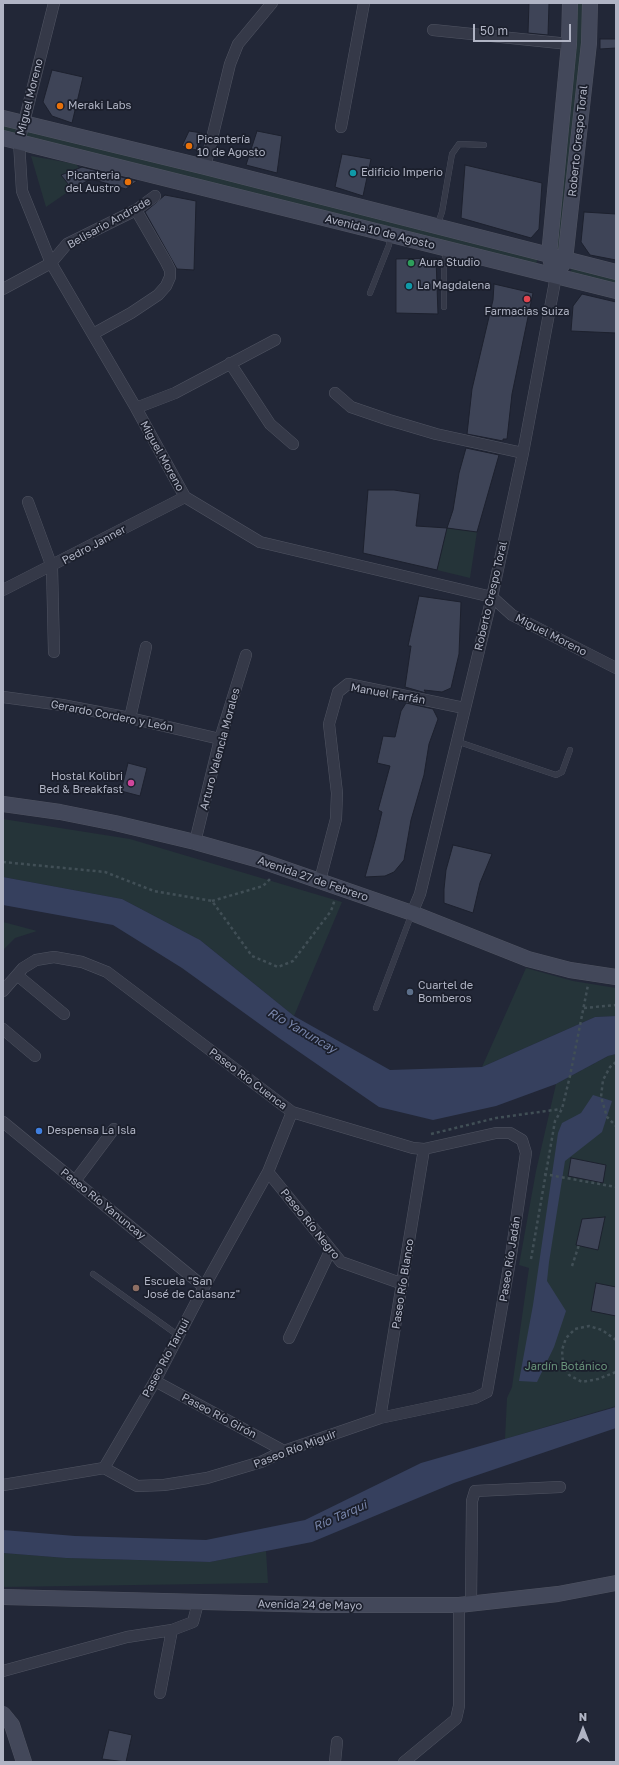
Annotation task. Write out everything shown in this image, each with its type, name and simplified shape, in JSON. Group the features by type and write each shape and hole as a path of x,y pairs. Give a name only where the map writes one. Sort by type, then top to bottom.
{"main road":[{"name":"Roberto Crespo Toral","path":"556,276 549,255 569,44 570,3"},
{"name":"Roberto Crespo Toral","path":"556,276 565,260 589,43 590,3"},
{"name":"Avenida 10 de Agosto","path":"3,118 205,167 616,272"},
{"name":"Avenida 10 de Agosto","path":"3,138 616,291"},
{"path":"283,208 288,189"},
{"name":"Avenida 27 de Febrero","path":"3,804 60,812 195,842 320,880 412,912 528,959 570,970 616,978"},
{"name":"Avenida 24 de Mayo","path":"3,1597 198,1603 390,1606 465,1604 558,1594 616,1583"},
{"path":"3,1714 12,1725 21,1760"}],"street":[{"name":"Miguel Moreno","path":"54,3 19,142 22,191 51,264 136,408 185,498 260,542 492,597 512,615 616,668"},
{"path":"205,167 230,64 238,44 272,3"},
{"path":"341,127 364,3"},
{"path":"433,30 569,44"},
{"name":"Belisario Andrade","path":"3,289 51,264 67,244 136,210 155,196"},
{"path":"92,334 132,313 158,295 166,286 170,277 170,270 166,262 136,210"},
{"name":"Roberto Crespo Toral","path":"412,912 420,894 492,597 523,454 556,276"},
{"path":"136,408 175,393 230,362 275,340"},
{"path":"230,362 270,424 293,444"},
{"path":"334,393 351,407 389,420 436,434 523,454"},
{"name":"Pedro Janner","path":"3,590 52,567 185,498"},
{"path":"28,502 52,567 54,652"},
{"path":"130,718 146,647"},
{"name":"Arturo Valencia Morales","path":"195,842 220,740 246,656"},
{"name":"Manuel Farfán","path":"320,880 336,819 337,794 329,724 338,692 348,684 464,708"},
{"name":"Gerardo Cordero y León","path":"3,697 62,705 130,718 220,740"},
{"name":"Paseo Río Cuenca","path":"17,975 23,968 36,960 54,957 82,962 106,972 292,1112 413,1148 424,1149 496,1133 510,1133"},
{"path":"3,991 17,975 64,1014"},
{"path":"3,1029 35,1056"},
{"name":"Paseo Río Tarqui","path":"104,1468 155,1381 204,1287 268,1172 292,1112"},
{"name":"Paseo Río Yanuncay","path":"3,1122 204,1287"},
{"path":"75,1181 114,1129"},
{"name":"Paseo Río Jadán","path":"487,1392 511,1255 526,1153 522,1140 510,1133"},
{"name":"Paseo Río Blanco","path":"380,1418 424,1149"},
{"name":"Paseo Río Negro","path":"268,1172 330,1251 341,1262 403,1284"},
{"path":"289,1338 330,1251"},
{"name":"Paseo Río Girón","path":"155,1381 284,1451"},
{"name":"Paseo Río Miguir","path":"104,1468 137,1486 164,1485 207,1478 261,1462 284,1451 380,1418 475,1398 487,1392"},
{"path":"3,1485 104,1468"},
{"path":"404,1762 456,1719 460,1706 472,1501 476,1491 560,1487"},
{"path":"3,1672 127,1637 172,1630 192,1622 198,1603"},
{"path":"160,1693 172,1630"},
{"path":"335,1762 337,1742"}],"lane":[{"path":"436,226 442,212 452,154 459,144 484,145"},
{"path":"370,293 389,245 390,234"},
{"path":"444,307 444,261 448,249"},
{"path":"456,741 556,775 562,772 570,750"},
{"path":"376,1008 412,912"},
{"path":"92,1274 178,1336"}],"path":[{"path":"3,862 105,872 154,891 212,900 263,886 275,874"},
{"path":"212,900 252,956 278,967 293,961 331,911 336,895"},
{"path":"531,1259 544,1174 555,1121 562,1109 591,973"},
{"path":"584,1008 616,1005"},
{"path":"616,1062 610,1067 603,1080 601,1097 607,1117 616,1126"},
{"path":"544,1174 616,1187"},
{"path":"572,1266 579,1245"},
{"path":"616,1340 602,1330 589,1326 575,1329 566,1338 562,1350 563,1364 569,1375 582,1382 598,1379 616,1372"}],"green space":[{"path":"570,3 590,3 565,260 549,255"},
{"path":"3,118 539,252 535,270 3,138"},
{"path":"31,156 76,164 79,168 61,175 72,189 46,207"},
{"path":"573,262 616,272 616,291 569,280"},
{"path":"447,528 477,532 470,578 437,570"},
{"path":"3,819 130,839 342,902 294,1016 200,940 122,899 3,877"},
{"path":"3,922 37,931 15,938 3,950"},
{"path":"526,968 573,981 616,988 616,1016 595,1017 482,1067"},
{"name":"Jardín Botánico","path":"616,1054 616,1406 505,1439 507,1398 512,1387 529,1268 519,1265 536,1171 556,1084 608,1056"},
{"path":"266,1551 268,1583 3,1587 3,1553 66,1558 210,1562"}],"water":[{"name":"Río Yanuncay","path":"3,877 122,899 200,940 294,1016 390,1070 482,1067 595,1017 616,1016 616,1054 608,1056 556,1084 496,1106 433,1120 379,1107 279,1038 182,968 113,925 3,905"},
{"path":"593,1095 612,1101 602,1132 565,1161 549,1262 547,1281 566,1311 554,1347 537,1382 519,1381 533,1305 558,1133 562,1123 581,1113"},
{"name":"Río Tarqui","path":"616,1407 616,1428 454,1483 312,1542 210,1562 66,1558 3,1553 3,1530 75,1536 206,1540 305,1520 421,1463"}],"building":[{"path":"529,3 549,3 548,35 528,33"},
{"path":"600,39 616,39 616,48 600,49"},
{"path":"52,70 83,77 72,123 52,116 43,102"},
{"path":"189,131 202,133 196,150 182,146"},
{"path":"257,131 282,136 277,173 246,165"},
{"name":"Edificio Imperio","path":"342,154 371,159 363,196 335,187"},
{"path":"465,165 542,183 539,229 531,238 461,218"},
{"path":"82,167 137,181 126,189 91,179 72,189 61,175"},
{"path":"165,195 196,201 194,270 177,269 145,212"},
{"path":"584,212 616,214 616,260 590,255 581,242"},
{"name":"La Magdalena","path":"436,258 438,314 396,313 396,259"},
{"path":"494,284 533,293 512,394 507,439 503,439 503,441 467,434 472,389 493,300"},
{"path":"582,294 616,302 616,333 571,331 573,306"},
{"path":"466,448 499,455 477,532 447,528 453,510 459,473"},
{"path":"368,490 394,490 420,494 416,526 447,528 437,570 363,553"},
{"path":"419,596 461,602 459,654 451,688 442,692 424,690 426,693 405,687 411,646 408,646"},
{"path":"406,703 433,709 438,719 429,744 424,775 411,820 404,860 394,872 385,876 365,877 382,812 378,810 390,766 377,763 383,736 395,737 401,711"},
{"path":"128,763 147,768 140,796 121,791"},
{"path":"453,845 492,854 480,883 473,913 444,903 446,870"},
{"path":"571,1158 606,1165 603,1183 568,1176"},
{"path":"605,1217 598,1250 576,1245 582,1219"},
{"path":"596,1283 616,1287 616,1316 591,1311"},
{"path":"109,1730 132,1735 126,1762 102,1759"}],"place":[{"name":"Meraki Labs","path":"60,106"},
{"name":"Picantería 10 de Agosto","path":"189,146"},
{"name":"Edificio Imperio","path":"353,173"},
{"name":"Picanteria del Austro","path":"128,182"},
{"name":"Aura Studio","path":"411,263"},
{"name":"La Magdalena","path":"409,286"},
{"name":"Farmacias Suiza","path":"527,299"},
{"name":"Hostal Kolibri Bed & Breakfast","path":"131,783"},
{"name":"Cuartel de Bomberos","path":"410,992"},
{"name":"Despensa La Isla","path":"39,1131"},
{"name":"Escuela \"San José de Calasanz\"","path":"136,1288"}]}
